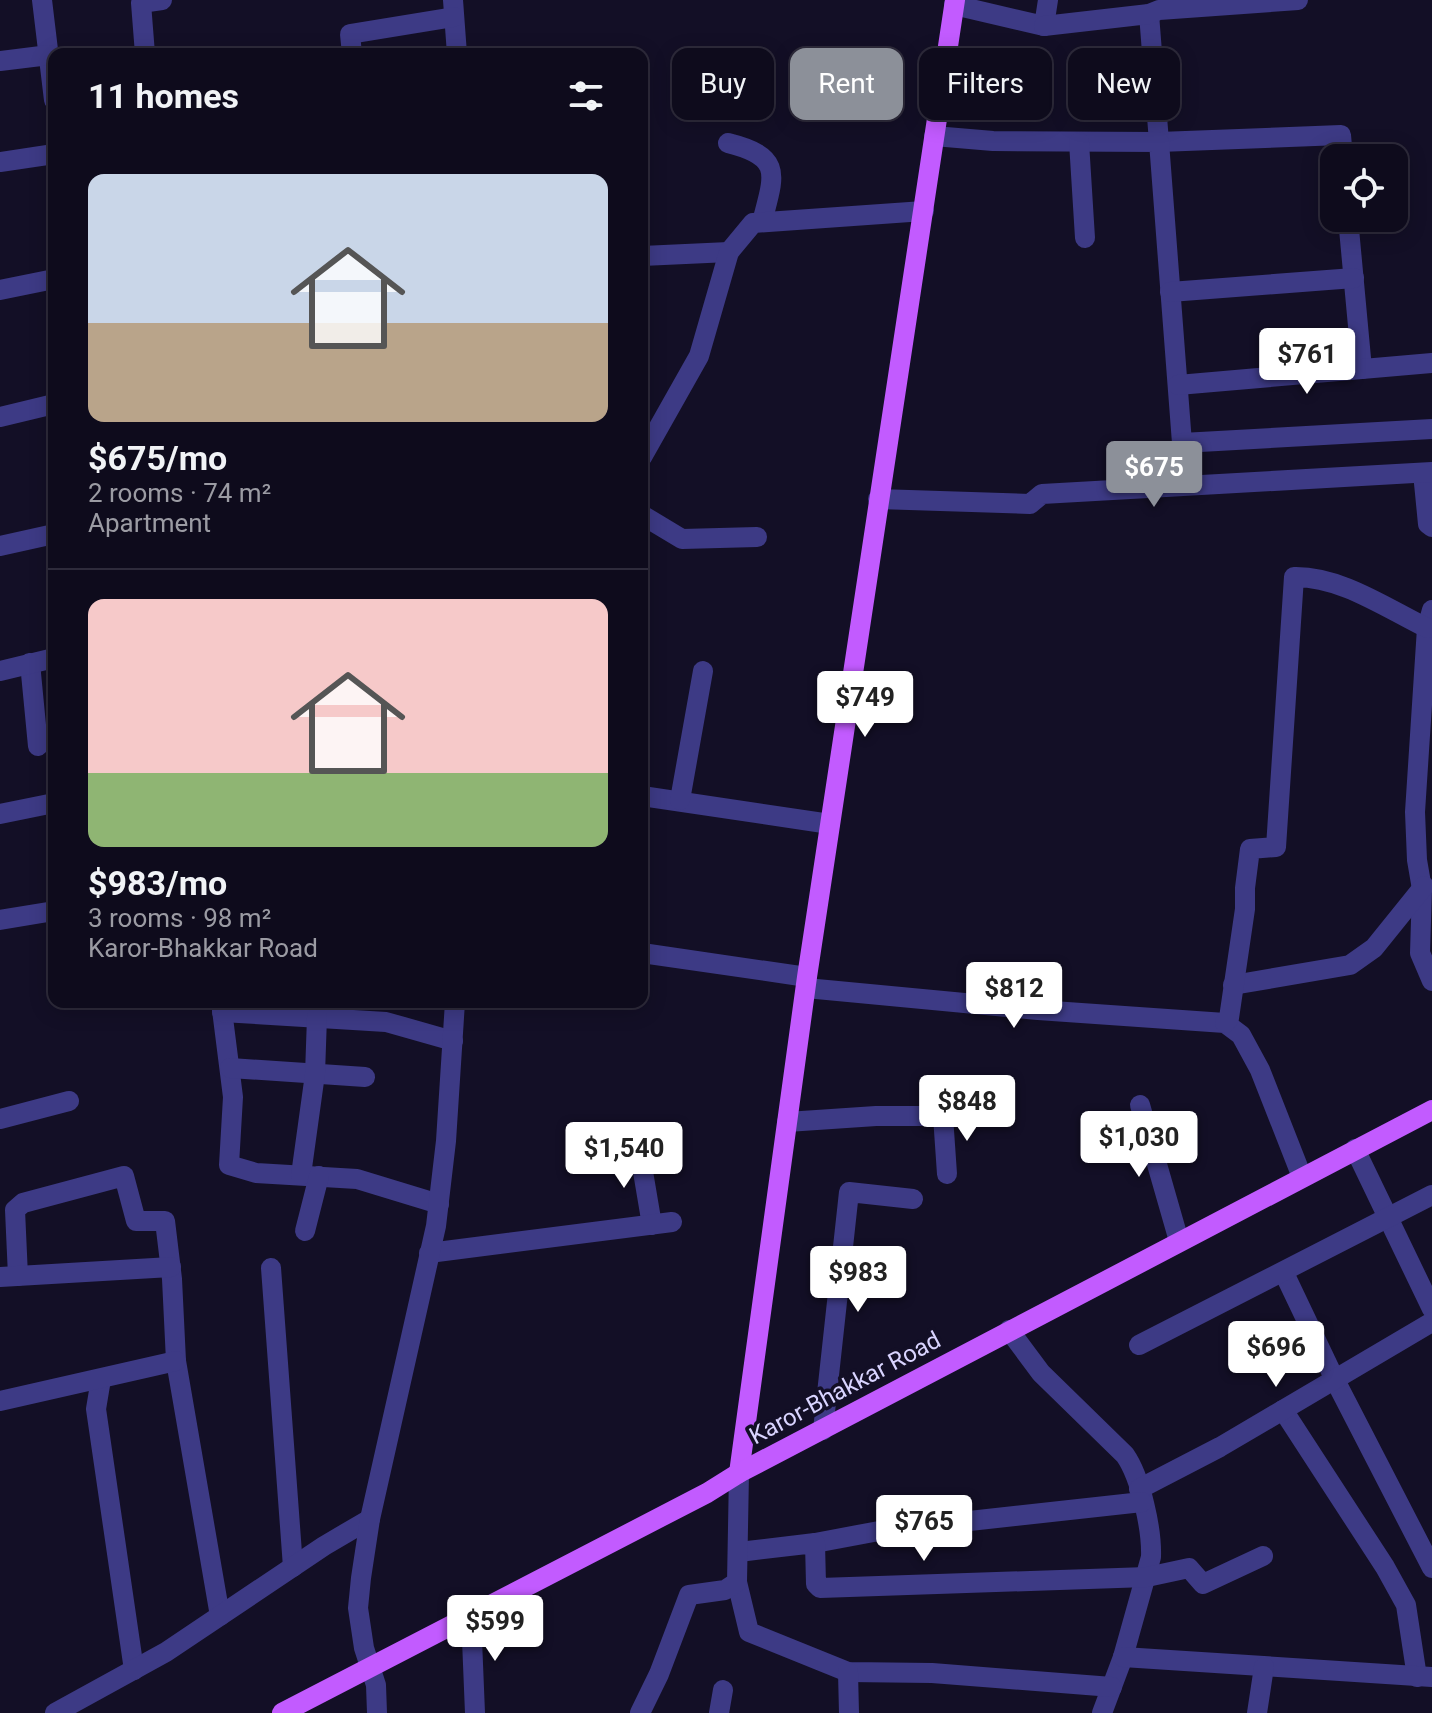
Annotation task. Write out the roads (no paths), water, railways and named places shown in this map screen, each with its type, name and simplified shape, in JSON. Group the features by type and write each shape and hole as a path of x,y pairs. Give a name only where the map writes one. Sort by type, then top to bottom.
{"main road":[{"path":"739,1473 830,824 955,2"},
{"name":"Karor-Bhakkar Road","path":"282,1713 707,1493 739,1473 1009,1330 1432,1110"}],"street":[{"path":"42,0 48,48"},
{"path":"145,48 141,3 162,0"},
{"path":"1044,26 1048,0"},
{"path":"955,2 1044,26 1149,14 1159,10 1298,0"},
{"path":"351,48 350,34 454,8 457,48"},
{"path":"1149,14 1187,485"},
{"path":"0,61 48,55"},
{"path":"934,136 993,141 1159,142 1341,135 1342,144"},
{"path":"1079,142 1085,238"},
{"path":"728,143 756,151 771,167 773,180 762,222"},
{"path":"0,162 48,155"},
{"path":"648,446 699,356 729,252 753,223 924,211"},
{"path":"1349,232 1362,369"},
{"path":"648,256 729,252"},
{"path":"1170,292 1354,278"},
{"path":"0,290 48,280"},
{"path":"1178,385 1432,363"},
{"path":"0,417 48,405"},
{"path":"1182,443 1432,429"},
{"path":"878,499 1030,504 1042,494 1427,473 1428,524 1432,527"},
{"path":"648,519 682,539 757,537"},
{"path":"0,546 48,535"},
{"path":"676,559 688,539"},
{"path":"1225,1023 1229,1018 1245,909 1250,849 1276,847 1294,577 1311,577 1429,619 1425,760 1415,812 1417,860 1427,882 1420,953 1432,981"},
{"path":"0,671 48,659"},
{"path":"30,663 38,746"},
{"path":"680,800 703,671"},
{"path":"648,797 830,824"},
{"path":"0,814 48,804"},
{"path":"1233,985 1350,965 1374,948 1427,882"},
{"path":"0,920 48,912"},
{"path":"648,954 807,982 1097,1015 1225,1023 1241,1035 1260,1070 1302,1177"},
{"path":"222,1008 233,1097 229,1165 256,1173 357,1179 439,1204"},
{"path":"232,1008 386,1022 453,1041"},
{"path":"377,1713 376,1685 369,1667 358,1608 370,1519 439,1204 455,1008"},
{"path":"305,1231 317,1017"},
{"path":"230,1068 365,1077"},
{"path":"0,1119 69,1101"},
{"path":"1140,1105 1179,1241"},
{"path":"787,1122 876,1116 943,1116 947,1174"},
{"path":"429,1253 662,1224 639,1148"},
{"path":"1355,1149 1432,1309"},
{"path":"171,1267 9,1277 8,1226 15,1210 23,1203 124,1176 136,1221 165,1221 171,1267 176,1361 220,1616"},
{"path":"823,1430 849,1192 913,1199"},
{"path":"1139,1345 1432,1195"},
{"path":"271,1268 293,1567"},
{"path":"1284,1273 1432,1568"},
{"path":"739,1552 1141,1496 1432,1322"},
{"path":"1009,1330 1041,1373 1125,1455 1133,1467 1141,1496 1151,1545 1147,1577 1102,1713"},
{"path":"0,1401 176,1361"},
{"path":"101,1379 96,1409 134,1670"},
{"path":"1123,1657 1424,1677 1406,1605 1385,1567 1283,1410"},
{"path":"739,1473 737,1582 749,1632 848,1672 932,1673 1112,1687"},
{"path":"55,1713 166,1652 370,1519"},
{"path":"815,1543 816,1584 820,1588 1147,1577 1189,1568 1203,1584 1263,1556"},
{"path":"640,1713 659,1674 689,1595 725,1590 737,1582"},
{"path":"471,1615 475,1713"},
{"path":"1257,1713 1264,1667"},
{"path":"848,1672 849,1713"},
{"path":"719,1713 723,1690"}]}
